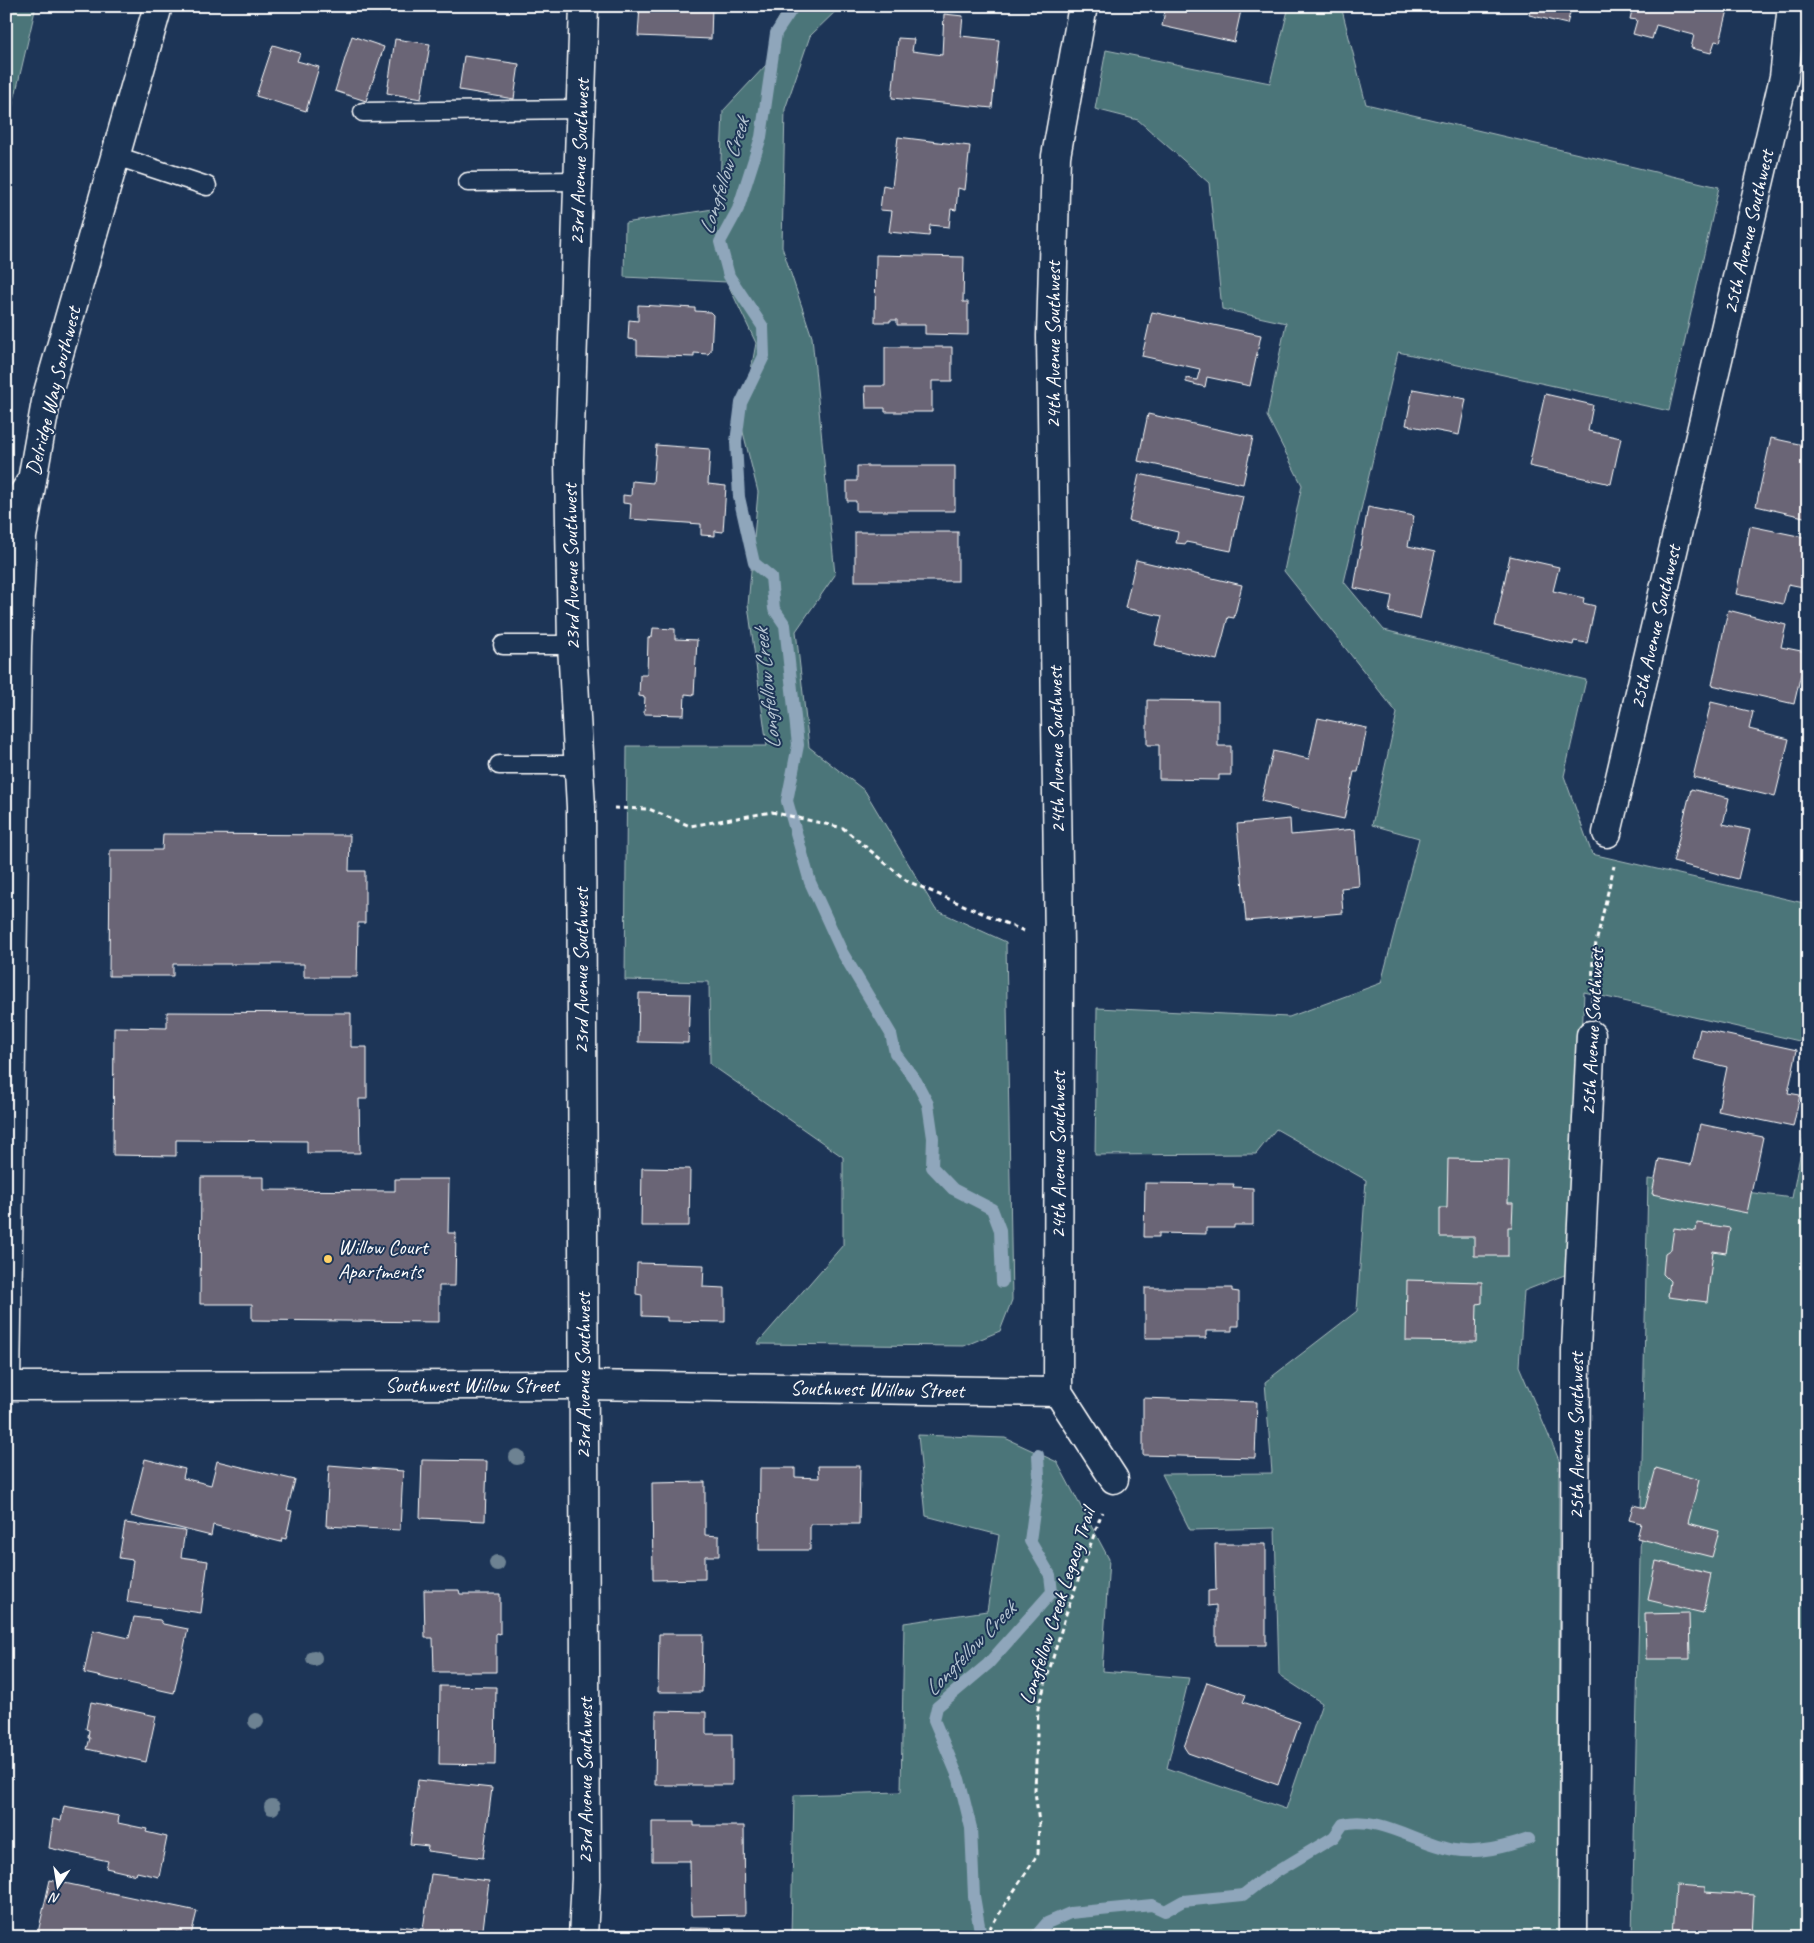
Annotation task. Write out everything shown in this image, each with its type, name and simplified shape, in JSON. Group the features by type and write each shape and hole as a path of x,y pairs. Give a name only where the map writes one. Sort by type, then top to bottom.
{"street":[{"name":"Delridge Way Southwest","path":"6,1386 17,646 22,537 30,483 47,396 158,6"},
{"name":"23rd Avenue Southwest","path":"583,1937 586,1878 581,816 572,645 570,460 584,6"},
{"name":"24th Avenue Southwest","path":"1058,1392 1059,947 1051,336 1056,156 1083,6"},
{"name":"25th Avenue Southwest","path":"1607,833 1784,77 1792,6"},
{"path":"6,520 30,483"},
{"name":"25th Avenue Southwest","path":"1573,1937 1576,1350 1591,1035"},
{"name":"Southwest Willow Street","path":"6,1386 583,1385 1058,1392"},
{"path":"1058,1392 1114,1479"}],"lane":[{"path":"363,112 580,109"},
{"path":"116,156 207,186"},
{"path":"468,182 578,181"},
{"path":"504,645 572,645"},
{"path":"499,765 578,765"}],"path":[{"path":"649,809 690,826 772,812 842,828 907,881 1059,947"},
{"name":"25th Avenue Southwest","path":"1591,1035 1593,956 1619,843 1607,833"},
{"name":"Longfellow Creek Legacy Trail","path":"984,1937 1038,1854 1040,1824 1035,1782 1038,1708 1066,1614 1114,1479"}],"green space":[{"path":"6,6 36,6 6,135"},
{"path":"786,6 841,6 810,36 785,109 782,247 812,337 835,575 796,631 809,747 865,791 936,910 1006,942 1012,1300 1000,1331 964,1346 757,1344 843,1245 843,1157 710,1064 709,982 625,980 627,746 767,746 748,605 758,492 741,424 756,343 727,282 624,277 625,223 719,208 723,111 767,64 776,23"},
{"path":"1289,6 1341,6 1366,104 1719,187 1669,411 1398,352 1344,582 1384,630 1586,680 1564,776 1592,854 1808,904 1808,1043 1584,992 1572,1272 1524,1291 1519,1366 1559,1460 1558,1937 791,1937 794,1795 901,1792 904,1623 987,1611 999,1535 926,1516 918,1435 1005,1438 1057,1462 1109,1559 1102,1671 1189,1678 1167,1768 1286,1809 1322,1703 1279,1675 1275,1528 1190,1530 1162,1474 1272,1473 1265,1382 1357,1311 1366,1180 1276,1129 1256,1154 1095,1155 1097,1008 1289,1017 1381,983 1419,838 1372,825 1397,713 1284,571 1302,485 1267,416 1286,323 1222,309 1209,183 1138,120 1095,109 1106,50 1270,83"},
{"path":"1808,1114 1808,1937 1632,1937 1648,1179 1792,1198"}],"building":[{"path":"357,6 383,6 380,14"},
{"path":"640,6 712,6 711,39 638,36"},
{"path":"1166,6 1242,6 1234,42 1162,26"},
{"path":"1531,6 1572,6 1567,24 1529,15"},
{"path":"1633,6 1729,6 1720,42 1715,41 1711,53 1691,48 1694,35 1656,25 1652,39 1633,34 1637,20 1630,19"},
{"path":"944,14 963,16 961,36 999,40 992,108 892,98 898,38 914,39 912,51 942,55"},
{"path":"352,36 384,47 366,101 335,91"},
{"path":"395,39 430,44 421,99 387,93"},
{"path":"273,45 300,53 297,61 319,67 306,111 256,96"},
{"path":"464,56 519,64 514,99 459,90"},
{"path":"898,137 970,146 965,190 958,188 956,210 951,209 949,227 930,225 929,236 889,232 892,211 880,210 883,185 892,187"},
{"path":"876,255 964,257 963,302 968,302 968,335 925,334 925,325 897,325 897,320 875,322"},
{"path":"638,305 695,308 695,311 710,312 713,315 711,351 708,354 694,353 694,357 637,355 637,340 628,339 629,320 638,321"},
{"path":"1152,312 1261,335 1250,386 1207,377 1205,387 1186,382 1186,378 1197,380 1200,369 1142,356"},
{"path":"885,347 952,347 952,381 932,381 932,412 885,412 885,408 866,408 865,386 885,386"},
{"path":"1413,389 1466,399 1459,435 1406,425"},
{"path":"1545,394 1593,405 1588,431 1621,438 1611,484 1529,466"},
{"path":"1148,414 1253,437 1243,484 1138,461"},
{"path":"1771,438 1808,446 1808,518 1756,506"},
{"path":"656,445 710,449 708,484 726,486 723,532 715,531 715,536 701,535 701,524 630,519 631,504 623,503 623,495 631,496 632,481 653,483"},
{"path":"857,466 955,466 955,511 856,511 856,501 847,501 847,481 857,481"},
{"path":"1139,474 1243,496 1231,551 1186,542 1186,544 1176,543 1178,532 1129,521"},
{"path":"1368,507 1414,516 1408,546 1435,552 1420,619 1389,612 1392,596 1354,588"},
{"path":"1750,526 1808,538 1808,588 1788,584 1783,604 1736,594"},
{"path":"855,532 958,532 958,581 855,581"},
{"path":"1510,556 1559,567 1553,591 1584,598 1583,603 1595,606 1587,643 1574,641 1573,645 1495,626"},
{"path":"1136,560 1242,585 1234,618 1228,617 1217,660 1155,645 1162,616 1125,608"},
{"path":"1728,610 1786,625 1781,647 1806,652 1794,704 1712,685"},
{"path":"653,628 675,629 675,639 697,640 694,695 685,694 684,715 644,714 645,697 639,696 640,675 647,675 648,638 652,637"},
{"path":"1147,700 1218,701 1218,746 1231,746 1231,775 1219,775 1219,780 1159,779 1159,745 1147,745"},
{"path":"1711,702 1753,712 1749,729 1789,739 1775,797 1693,777"},
{"path":"1318,718 1367,728 1358,772 1354,772 1344,819 1261,801 1273,751 1309,759"},
{"path":"1691,789 1729,798 1723,824 1750,830 1738,879 1673,862"},
{"path":"1290,819 1291,835 1355,829 1359,886 1341,888 1343,913 1246,921 1237,824"},
{"path":"163,834 350,835 349,871 365,871 365,923 358,923 357,977 304,977 304,964 173,964 173,976 109,976 110,850 162,850"},
{"path":"639,993 690,994 688,1043 638,1042"},
{"path":"167,1012 351,1013 351,1047 367,1047 367,1099 359,1099 360,1153 307,1153 307,1141 176,1140 176,1156 113,1155 114,1027 167,1028"},
{"path":"1700,1029 1797,1050 1788,1093 1800,1095 1793,1127 1718,1111 1727,1067 1693,1059"},
{"path":"1700,1124 1763,1137 1747,1213 1652,1194 1659,1159 1691,1165"},
{"path":"1448,1159 1509,1160 1508,1203 1513,1203 1512,1227 1508,1227 1508,1256 1474,1256 1474,1237 1440,1237 1440,1208 1447,1208"},
{"path":"642,1168 690,1169 689,1226 641,1226"},
{"name":"Willow Court Apartments","path":"201,1177 264,1177 264,1190 395,1191 395,1179 449,1179 448,1233 456,1233 455,1286 439,1286 439,1322 252,1320 252,1304 200,1304"},
{"path":"1145,1183 1234,1184 1233,1187 1253,1188 1253,1225 1234,1225 1234,1228 1206,1228 1206,1234 1159,1233 1159,1237 1144,1237"},
{"path":"1697,1223 1730,1228 1726,1253 1713,1251 1707,1302 1668,1297 1670,1281 1663,1274 1665,1253 1671,1249 1674,1228 1696,1231"},
{"path":"637,1263 704,1265 703,1287 725,1288 725,1322 667,1321 667,1317 642,1316 642,1295 636,1294"},
{"path":"1407,1280 1482,1282 1482,1303 1477,1304 1476,1342 1406,1341"},
{"path":"1145,1288 1232,1288 1232,1291 1239,1292 1239,1326 1232,1326 1232,1331 1206,1331 1206,1338 1145,1338"},
{"path":"1143,1398 1257,1402 1255,1458 1143,1455"},
{"path":"145,1459 185,1469 183,1478 211,1485 217,1461 295,1480 287,1510 292,1511 286,1539 282,1538 281,1542 213,1525 211,1536 131,1516"},
{"path":"422,1460 487,1461 485,1521 420,1518"},
{"path":"329,1465 403,1471 400,1530 326,1526"},
{"path":"818,1466 860,1466 859,1524 810,1524 810,1550 759,1550 760,1468 795,1468 795,1477 819,1478"},
{"path":"1656,1468 1699,1480 1688,1523 1719,1531 1712,1557 1637,1538 1641,1523 1629,1520 1633,1505 1645,1508"},
{"path":"705,1482 705,1535 719,1536 719,1556 705,1556 705,1579 653,1580 652,1483"},
{"path":"125,1523 185,1531 181,1557 208,1561 201,1613 127,1602 133,1560 119,1558"},
{"path":"1215,1544 1266,1544 1266,1645 1216,1645 1216,1605 1208,1606 1208,1591 1216,1590"},
{"path":"1656,1561 1711,1574 1703,1613 1648,1600"},
{"path":"424,1590 459,1590 460,1594 500,1594 500,1634 496,1633 496,1672 434,1672 433,1638 425,1638"},
{"path":"1689,1613 1690,1659 1646,1659 1645,1614"},
{"path":"134,1617 160,1620 163,1624 188,1629 174,1693 84,1673 93,1630 129,1638"},
{"path":"659,1634 703,1634 702,1692 658,1692"},
{"path":"1207,1682 1246,1695 1243,1702 1300,1722 1278,1785 1188,1753 1184,1747"},
{"path":"440,1686 496,1687 495,1765 439,1764"},
{"path":"91,1702 156,1716 146,1762 87,1749 90,1738 88,1738 89,1730 86,1729"},
{"path":"656,1711 706,1712 706,1734 732,1734 732,1785 655,1785"},
{"path":"418,1780 492,1788 483,1858 427,1851 428,1846 410,1844"},
{"path":"64,1806 119,1816 118,1823 147,1829 146,1832 167,1837 159,1877 137,1872 136,1875 106,1868 108,1861 49,1848 53,1819 61,1821"},
{"path":"652,1822 694,1822 694,1826 744,1826 745,1915 691,1916 690,1861 652,1861"},
{"path":"431,1874 489,1881 482,1937 398,1937 400,1926 423,1929"},
{"path":"50,1880 197,1911 191,1935 176,1932 175,1937 37,1937"},
{"path":"1676,1885 1705,1887 1705,1892 1754,1895 1752,1937 1700,1934 1700,1937 1673,1936"},
{"path":"689,1928 744,1929 744,1937 689,1937"}],"waterway":[{"name":"Longfellow Creek","path":"794,6 776,33 761,137 738,209 720,242 729,276 763,327 764,356 741,403 736,442 739,497 754,563 771,577 774,609 785,625 798,745 787,801 810,882 842,952 891,1034 895,1053 916,1081 928,1104 933,1138 932,1167 953,1189 992,1209 1000,1230 1002,1282"},
{"name":"Longfellow Creek","path":"981,1937 974,1896 971,1828 959,1779 934,1720 937,1707 988,1664 1052,1592 1050,1575 1030,1541 1039,1476 1038,1455"},
{"path":"1035,1937 1047,1923 1070,1913 1152,1905 1165,1911 1183,1901 1243,1895 1261,1881 1334,1837 1343,1824 1371,1823 1440,1847 1463,1851 1492,1849 1529,1839"}],"place":[{"name":"Willow Court Apartments","path":"328,1259"}]}
